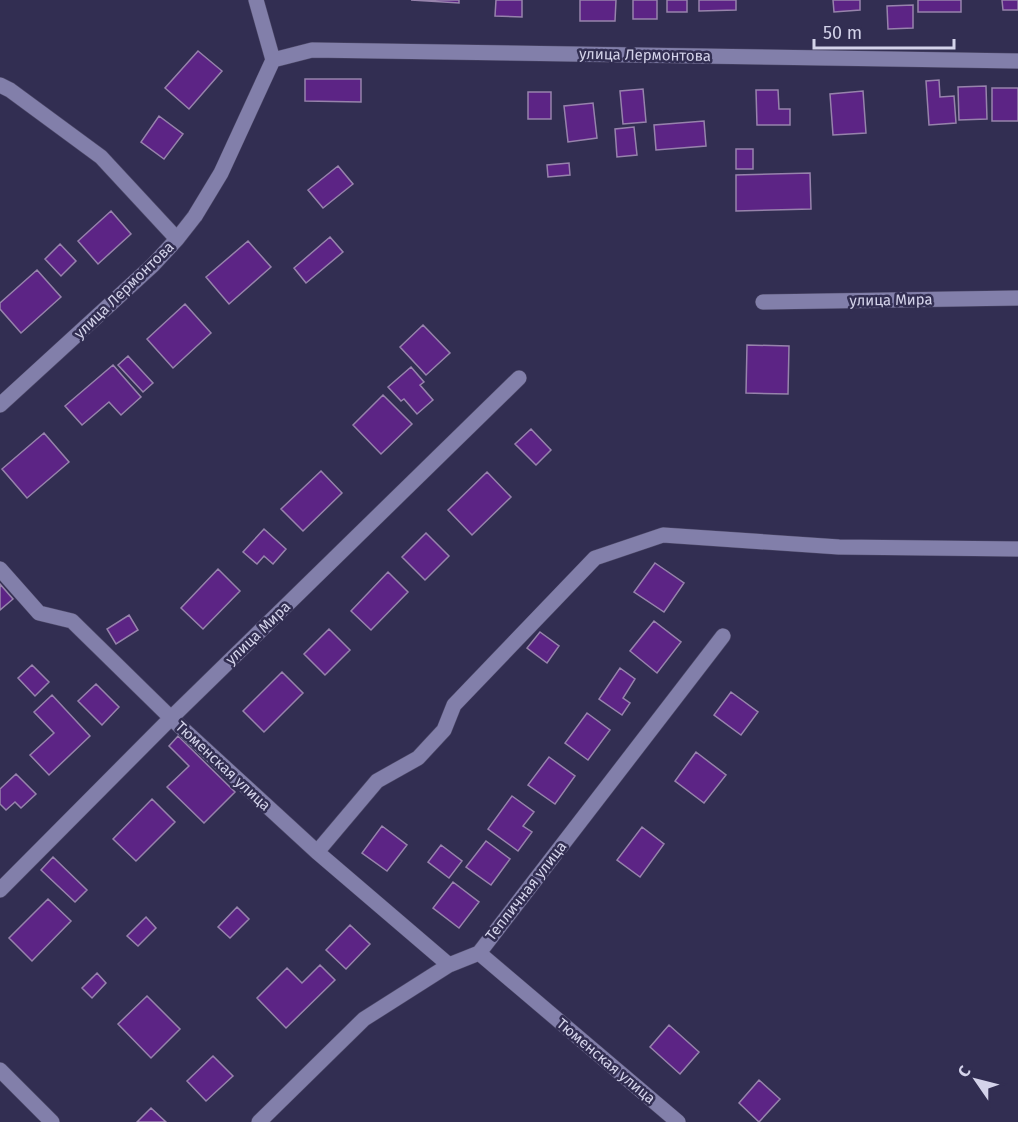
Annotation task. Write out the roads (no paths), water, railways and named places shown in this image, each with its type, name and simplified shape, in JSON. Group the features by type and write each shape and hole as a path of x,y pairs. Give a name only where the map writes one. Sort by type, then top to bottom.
{"street":[{"path":"256,0 273,60"},
{"name":"улица Лермонтова","path":"0,405 153,265 177,239 195,216 221,173 273,60 312,50 1018,61"},
{"path":"0,85 101,157 177,239"},
{"name":"улица Мира","path":"764,302 1018,298"},
{"name":"улица Мира","path":"0,890 171,718 519,378"},
{"path":"317,852 377,781 418,759 444,730 453,705 595,558 663,535 839,547 1018,549"},
{"name":"Тюменская улица","path":"0,569 39,613 72,621 171,718 317,852 449,965"},
{"name":"Тепличная улица","path":"259,1122 364,1019 449,965 479,953 723,636"},
{"name":"Тюменская улица","path":"479,953 678,1122"},
{"path":"0,1070 52,1122"}]}
